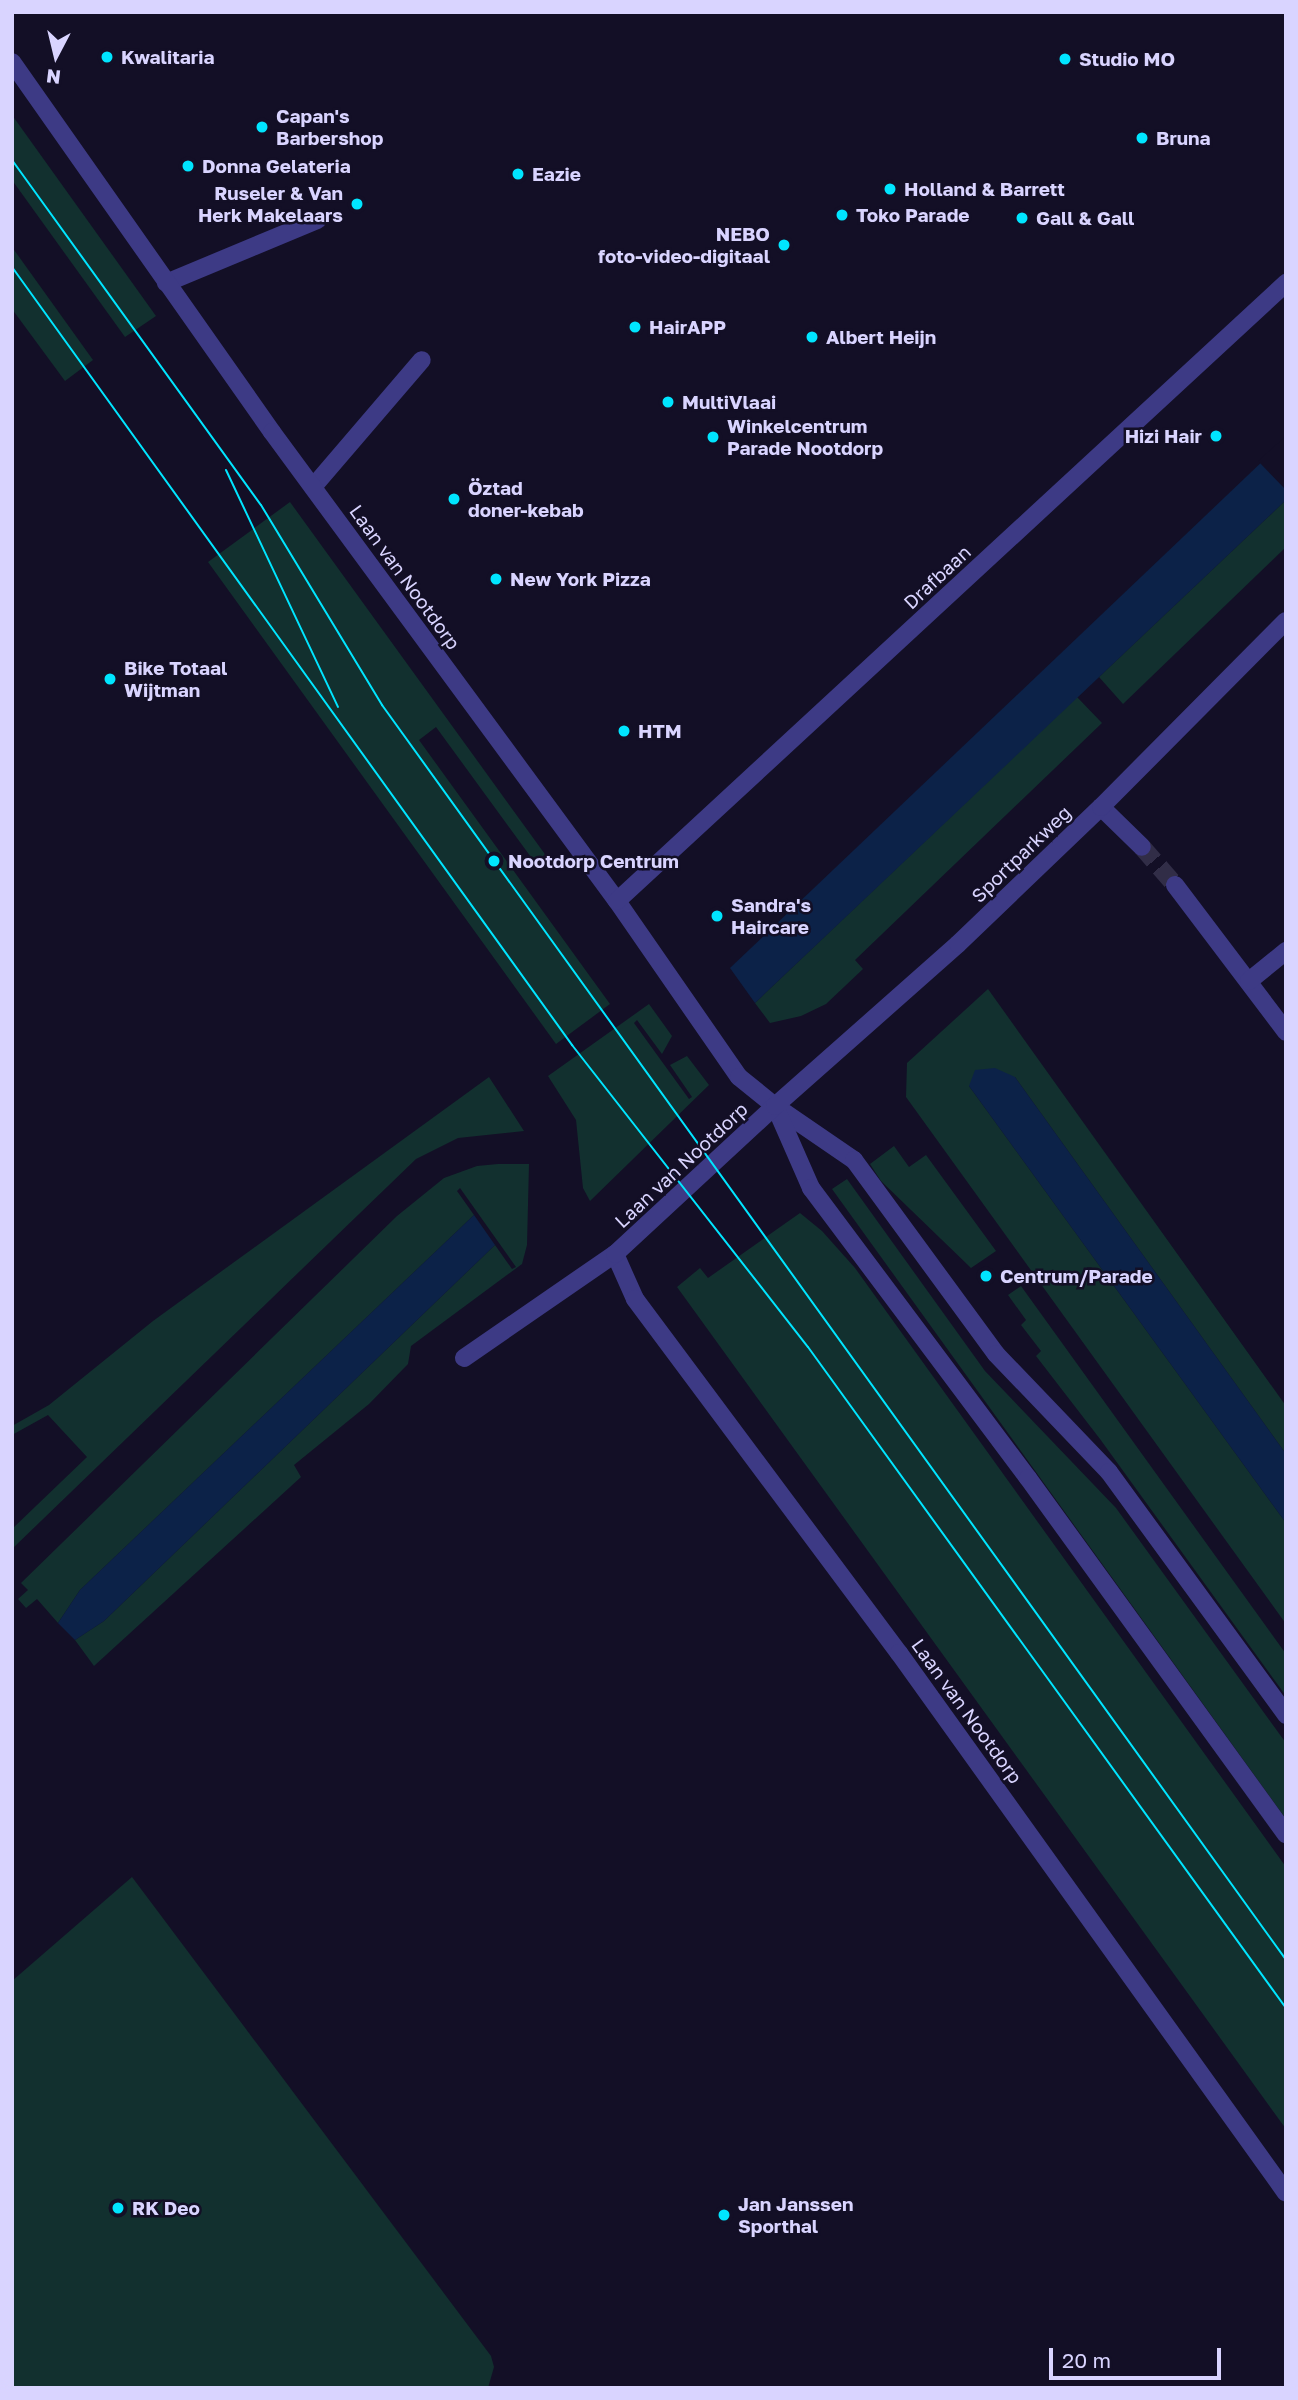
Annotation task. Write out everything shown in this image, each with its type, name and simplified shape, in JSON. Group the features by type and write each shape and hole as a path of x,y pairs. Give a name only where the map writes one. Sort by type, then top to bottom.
{"street":[{"name":"Laan van Nootdorp","path":"12,62 166,283 617,901 739,1077 775,1106 854,1160 996,1354 1109,1472 1286,1715"},
{"path":"166,283 317,220"},
{"name":"Drafbaan","path":"617,901 1286,283"},
{"path":"313,487 422,360"},
{"name":"Sportparkweg","path":"775,1106 958,944 1101,807 1286,621"},
{"path":"1101,807 1142,847"},
{"path":"1175,885 1286,1032"},
{"path":"1249,981 1286,951"},
{"name":"Laan van Nootdorp","path":"464,1358 615,1254 775,1106"},
{"name":"Laan van Nootdorp","path":"775,1106 811,1188 1028,1478 1286,1835"},
{"name":"Laan van Nootdorp","path":"615,1254 635,1299 899,1653 1286,2193"}],"green space":[{"path":"12,115 156,316 125,337 12,180"},
{"path":"12,247 93,360 65,381 12,309"},
{"path":"1286,500 1286,547 1123,704 1099,677"},
{"path":"290,502 547,857 536,864 436,727 419,740 610,1004 556,1044 208,562"},
{"path":"1077,697 1102,723 855,960 863,969 826,1004 801,1016 770,1023 755,1003"},
{"path":"988,989 1286,1406 1286,1454 1015,1077 969,1086 1286,1523 1286,1624 906,1097 907,1063"},
{"path":"649,1004 672,1036 662,1054 637,1020 634,1023 689,1099 692,1097 670,1065 687,1056 709,1085 590,1201 583,1188 576,1120 548,1076"},
{"path":"489,1077 524,1131 458,1138 416,1159 12,1549 12,1529 87,1457 48,1415 12,1435 12,1426 49,1405 153,1321"},
{"path":"894,1146 909,1167 926,1155 996,1251 971,1268 881,1181 870,1164"},
{"path":"529,1164 527,1245 522,1264 411,1346 408,1364 369,1404 294,1465 301,1477 94,1666 75,1640 104,1621 495,1245 512,1269 516,1267 460,1188 457,1191 474,1215 80,1590 58,1623 37,1599 26,1608 18,1599 28,1590 21,1583 397,1216 444,1178 477,1166"},
{"path":"847,1179 985,1371 1116,1508 1286,1743 1286,1819 832,1189"},
{"path":"800,1213 822,1231 855,1268 1286,1867 1286,2129 677,1287 700,1268 708,1278"},
{"path":"1021,1286 1286,1654 1286,1696 1100,1439 1036,1356 1041,1351 1021,1325 1026,1320 1008,1295"},
{"path":"132,1877 491,2356 494,2367 488,2388 12,2388 12,1981"}],"water":[{"path":"1286,439 1286,500 755,1003 730,968"},
{"path":"995,1068 1015,1077 1286,1454 1286,1523 969,1086 975,1070"},
{"path":"474,1215 495,1245 104,1621 75,1640 58,1623 80,1590"}],"pier":[{"path":"1286,436 1286,490 1258,461"}],"tunnel":[{"path":"1142,847 1175,885"}],"tram line":[{"path":"12,160 261,505 382,705 1286,1960"},
{"path":"12,267 572,1045 808,1347 1286,2008"},
{"path":"226,470 338,707"}],"place":[{"name":"Kwalitaria","path":"107,57"},
{"name":"Studio MO","path":"1065,59"},
{"name":"Capan's Barbershop","path":"262,127"},
{"name":"Bruna","path":"1142,138"},
{"name":"Donna Gelateria","path":"188,166"},
{"name":"Eazie","path":"518,174"},
{"name":"Holland & Barrett","path":"890,189"},
{"name":"Ruseler & Van Herk Makelaars","path":"357,204"},
{"name":"Toko Parade","path":"842,215"},
{"name":"Gall & Gall","path":"1022,218"},
{"name":"NEBO foto-video-digitaal","path":"784,245"},
{"name":"HairAPP","path":"635,327"},
{"name":"Albert Heijn","path":"812,337"},
{"name":"MultiVlaai","path":"668,402"},
{"name":"Hizi Hair","path":"1216,436"},
{"name":"Winkelcentrum Parade Nootdorp","path":"713,437"},
{"name":"Öztad doner-kebab","path":"454,499"},
{"name":"New York Pizza","path":"496,579"},
{"name":"Bike Totaal Wijtman","path":"110,679"},
{"name":"HTM","path":"624,731"},
{"name":"Nootdorp Centrum","path":"494,861"},
{"name":"Sandra's Haircare","path":"717,916"},
{"name":"Centrum/Parade","path":"986,1276"},
{"name":"RK Deo","path":"118,2208"},
{"name":"Jan Janssen Sporthal","path":"724,2215"}]}
